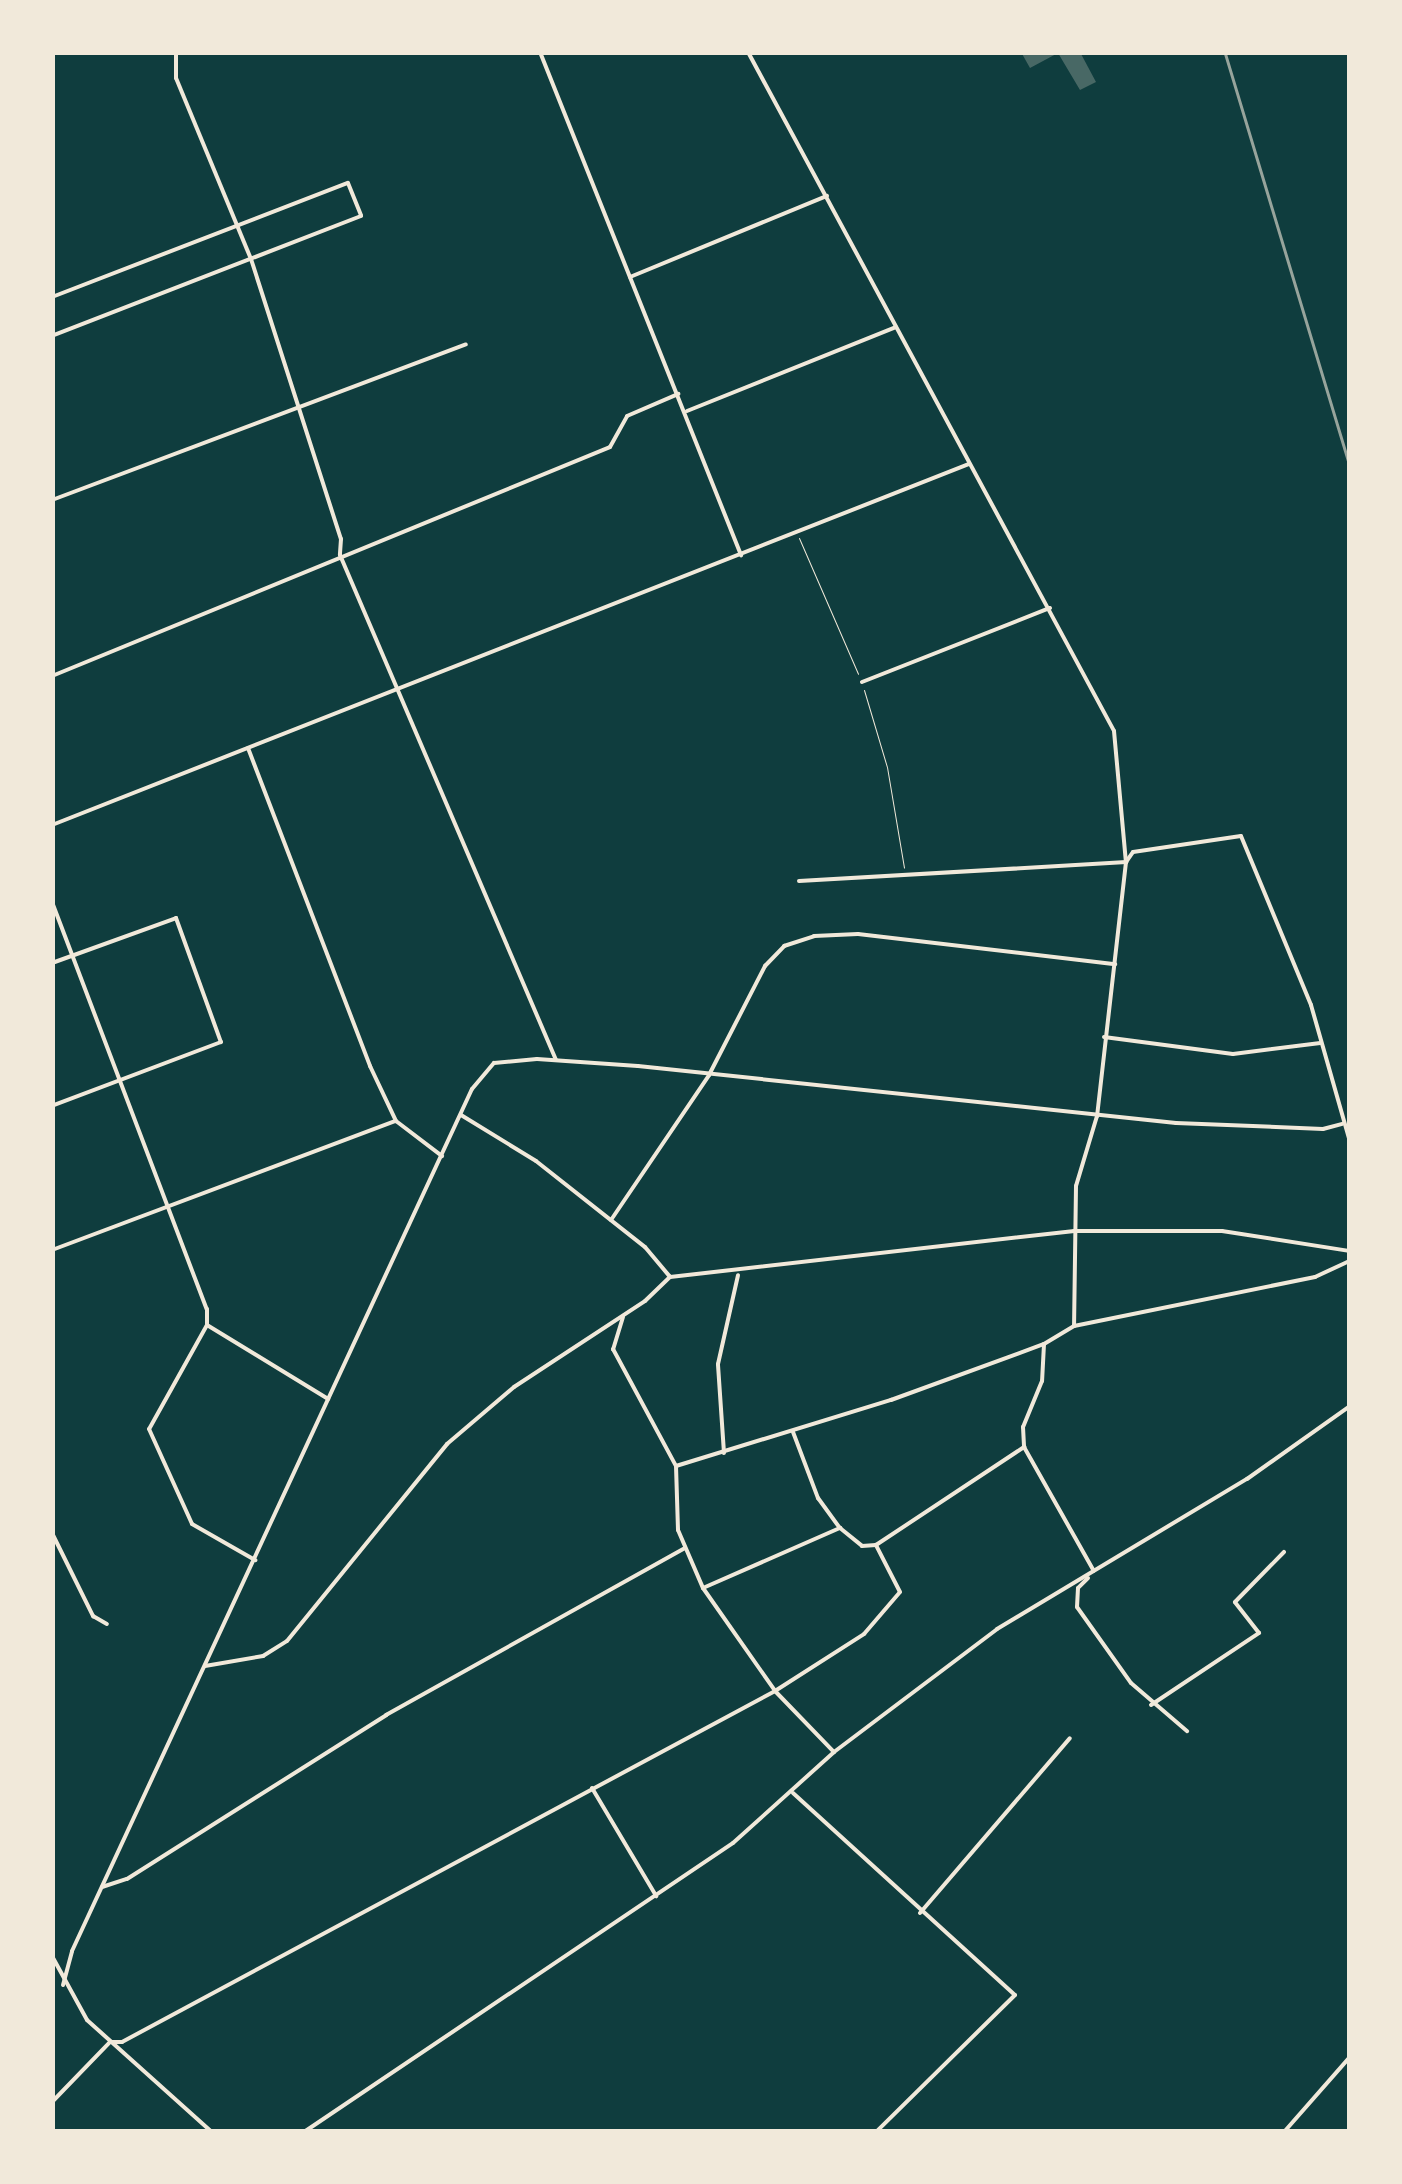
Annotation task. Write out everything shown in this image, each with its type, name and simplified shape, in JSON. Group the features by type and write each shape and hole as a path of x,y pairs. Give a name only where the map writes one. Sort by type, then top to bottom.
{"street":[{"path":"176,52 176,78 250,259 341,539 340,555 394,692 556,1060"},
{"path":"540,52 741,555"},
{"path":"748,52 1114,732 1126,862 1097,1116 1076,1186 1074,1326"},
{"path":"52,297 348,182 361,216 52,336"},
{"path":"630,277 827,196"},
{"path":"686,411 896,327"},
{"path":"52,500 466,344"},
{"path":"52,676 610,447 627,416 678,394"},
{"path":"52,825 798,535 970,464"},
{"path":"862,682 1050,608"},
{"path":"248,748 396,1121 442,1156"},
{"path":"1126,862 1133,852 1241,836 1311,1005 1350,1142"},
{"path":"799,880 1126,862"},
{"path":"52,902 207,1309 207,1325 150,1429 192,1524 255,1560"},
{"path":"52,964 176,918 221,1042 52,1106"},
{"path":"611,1220 709,1075 765,966 784,946 814,936 858,934 1116,964"},
{"path":"1104,1037 1233,1054 1320,1043"},
{"path":"63,1985 102,1888 461,1114 494,1064 556,1060 1097,1116 1323,1129 1342,1124"},
{"path":"461,1114 536,1161 611,1220 670,1277"},
{"path":"52,1250 396,1121"},
{"path":"204,1667 213,1660 263,1656 288,1641 447,1444 514,1387 624,1314 670,1277 738,1274 1074,1230 1222,1232 1350,1251"},
{"path":"676,1466 793,1432 1044,1344 1074,1326 1315,1278 1350,1262"},
{"path":"724,1453 718,1364 738,1274"},
{"path":"624,1314 613,1349 619,1368 676,1466 675,1507 685,1548 703,1588 775,1691 834,1752"},
{"path":"207,1325 328,1399"},
{"path":"1044,1344 1042,1381 1023,1427 1024,1447 1094,1572"},
{"path":"304,2132 656,1896 791,1792 834,1752 997,1629 1094,1572 1350,1406"},
{"path":"793,1432 818,1498 840,1528 862,1546 876,1546 1024,1447"},
{"path":"703,1588 840,1528"},
{"path":"52,1533 72,1580 94,1616 106,1624"},
{"path":"52,2102 110,2042 122,2042 775,1691 864,1634 898,1600 898,1584 876,1546"},
{"path":"102,1888 127,1878 386,1716 685,1548"},
{"path":"1151,1705 1259,1632 1235,1602 1284,1552"},
{"path":"1094,1572 1078,1588 1078,1607 1151,1705 1188,1730"},
{"path":"920,1913 1070,1738"},
{"path":"592,1788 656,1896"},
{"path":"791,1792 920,1913 1015,1995 876,2132"},
{"path":"52,1956 63,1985 110,2042 212,2132"},
{"path":"1284,2132 1350,2056"}],"path":[{"path":"798,535 862,682 887,767 905,872"}],"building":[{"path":"1021,52 1080,52 1096,82 1080,90 1058,53 1030,68"}],"railway":[{"path":"1225,52 1350,467"}]}
